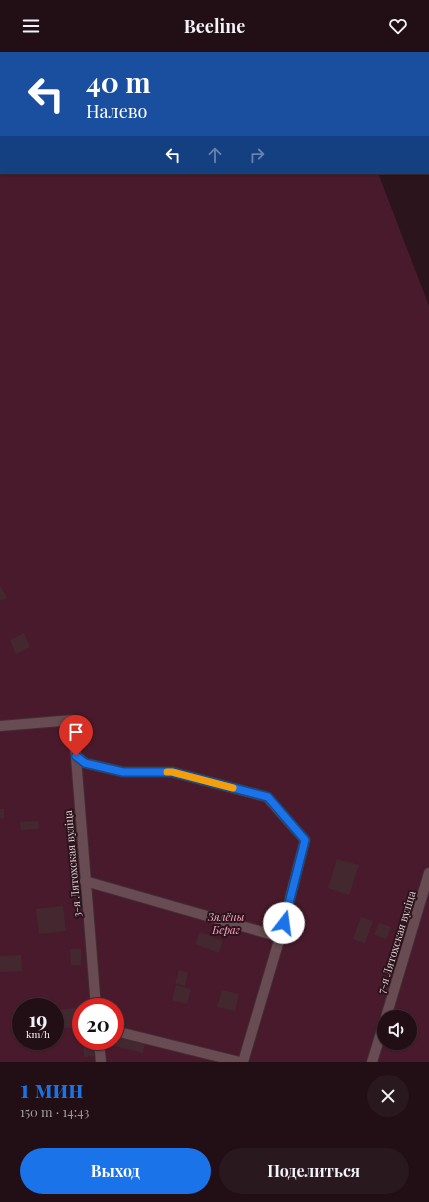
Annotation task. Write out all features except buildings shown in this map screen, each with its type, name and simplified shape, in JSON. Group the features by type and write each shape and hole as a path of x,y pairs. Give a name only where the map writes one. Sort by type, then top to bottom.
{"lane":[{"name":"3-я Лятохская вуліца","path":"0,726 72,720 95,998"},
{"path":"76,756 85,763 123,772 172,772 268,797 305,840 280,937 243,1062"},
{"name":"7-я Лятохская вуліца","path":"388,1010 429,874"},
{"path":"85,881 280,937"},
{"path":"124,1033 240,1062"},
{"path":"372,1062 377,1046"},
{"path":"100,1050 101,1062"}],"green space":[{"name":"Зялёны Бераг","path":"0,174 378,174 429,306 429,1062 0,1062"}],"slow traffic":[{"path":"167,772 233,788"}],"route":[{"path":"76,756 85,763 123,772 172,772 268,797 305,840 284,923"}]}
